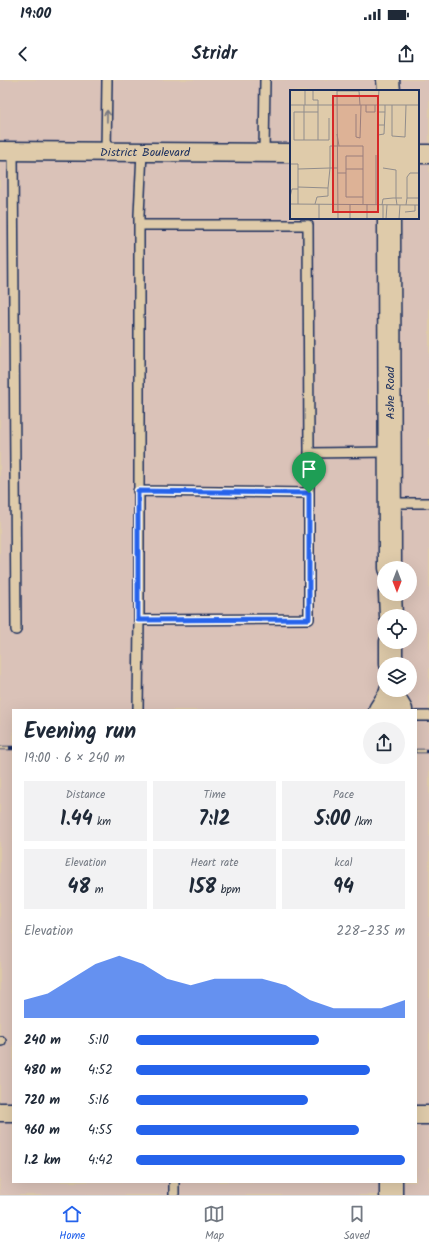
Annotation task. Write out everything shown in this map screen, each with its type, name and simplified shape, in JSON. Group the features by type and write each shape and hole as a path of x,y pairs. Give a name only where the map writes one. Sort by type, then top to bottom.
{"street":[{"name":"District Boulevard","path":"6,151 290,153"},
{"name":"Ashe Road","path":"389,219 390,561"},
{"path":"0,1112 12,1112"},
{"path":"417,1115 429,1115"},
{"path":"391,1183 391,1195"}],"lane":[{"path":"106,152 107,80"},
{"path":"264,153 265,80"},
{"path":"6,151 16,630"},
{"path":"138,709 139,225 142,152"},
{"path":"138,620 309,619 308,225 139,225"},
{"path":"309,453 390,452"},
{"path":"138,491 309,493"},
{"path":"389,503 429,503"},
{"path":"417,716 429,716"},
{"path":"174,1183 174,1195"}],"shaded area":[{"path":"0,80 429,80 429,1195 0,1195"}],"railway":[{"path":"0,748 12,748"},
{"path":"417,751 429,751"}],"route":[{"path":"138,491 309,493 309,619 138,620 138,491"}]}
